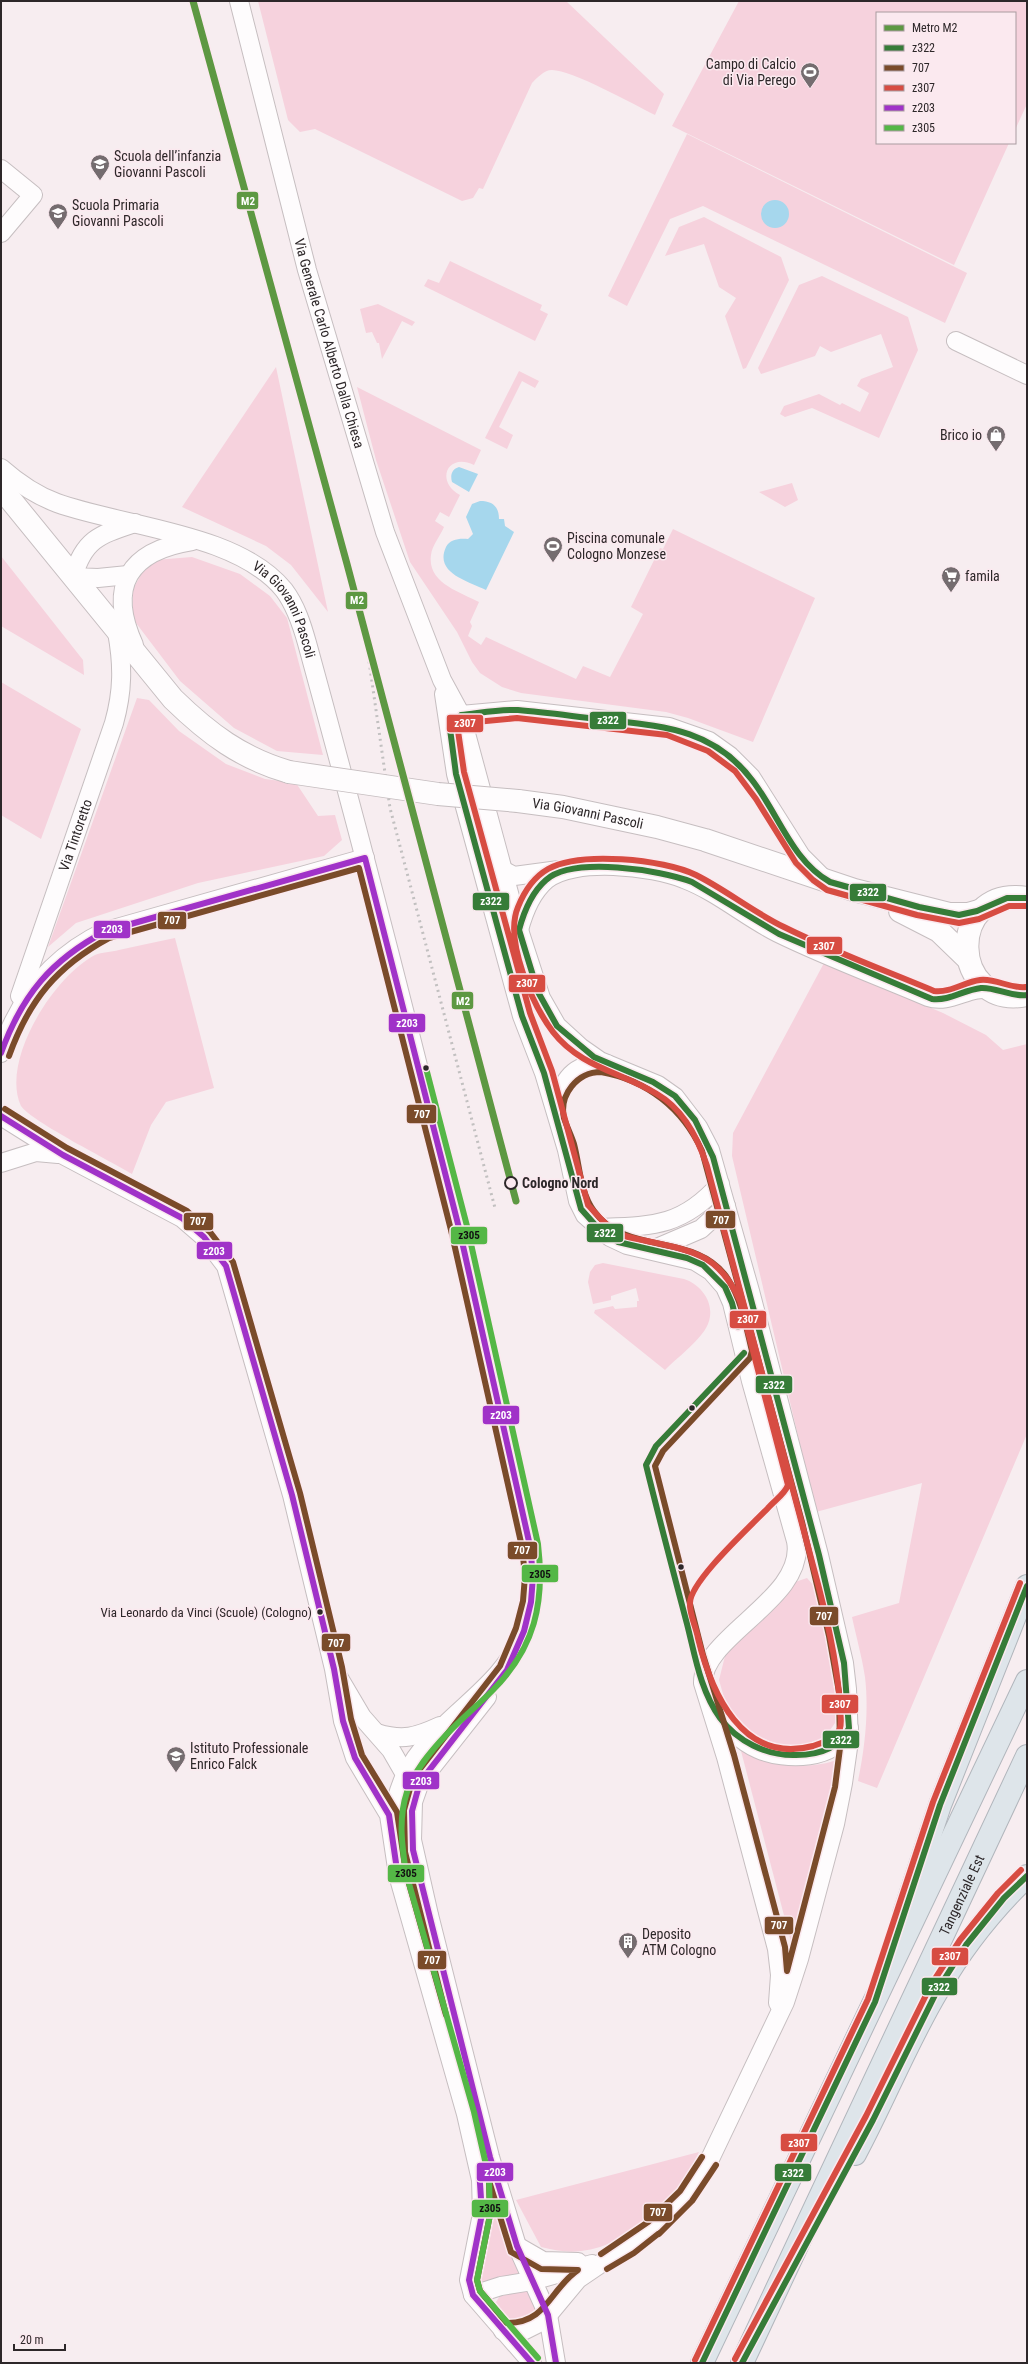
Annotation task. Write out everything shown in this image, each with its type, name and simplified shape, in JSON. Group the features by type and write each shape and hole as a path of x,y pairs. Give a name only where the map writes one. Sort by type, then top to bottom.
{"highway":[{"path":"875,2002 940,1805 1027,1586"},
{"path":"702,2363 1027,1681"},
{"name":"Tangenziale Est","path":"743,2361 1027,1756"},
{"path":"743,2361 873,2120 938,1989 966,1945 1004,1898 1027,1876"}],"street":[{"name":"Via Generale Carlo Alberto Dalla Chiesa","path":"239,1 307,270 385,532 442,680 461,715 506,873 519,930 537,985 550,1016 580,1047 607,1064 658,1085 683,1106 707,1142 726,1206 819,1555 844,1662 849,1728 843,1783 826,1859 792,1982 709,2161 686,2196 653,2228 629,2246 578,2279 548,2315 523,2331 503,2331"},
{"path":"1,169 33,195 1,233"},
{"path":"956,341 1027,375"},
{"name":"Via Giovanni Pascoli","path":"1,468 24,487 57,503 196,540 231,552 248,560 273,578 292,603 307,643 365,858 459,1228 530,1546 533,1576 531,1602 524,1631 502,1669 479,1695 446,1724 418,1754 396,1801 392,1826"},
{"name":"Via Giovanni Pascoli","path":"1,488 173,699 206,729 246,756 289,772 438,794 518,801 563,807 657,826 854,890 949,914 968,914 982,910"},
{"path":"128,575 98,578 73,577 79,558 91,542 110,532 135,523"},
{"path":"142,662 126,628 122,609 123,593 128,575 155,550 171,544 196,540"},
{"name":"Via Tintoretto","path":"1,1053 114,723 121,698 123,679 117,632"},
{"name":"Via Generale Carlo Alberto Dalla Chiesa","path":"442,680 456,774 522,1016 555,1112 578,1201 585,1215 598,1228 622,1244 701,1263 714,1273 728,1293 797,1546 795,1562 786,1582 712,1657 705,1670 703,1682 726,1757 780,1963 780,1987 773,2024"},
{"name":"Via Giovanni Pascoli","path":"461,715 517,710 669,727 709,741 730,756 751,778 801,856 811,868 825,880"},
{"path":"450,729 461,715"},
{"path":"478,855 506,873 521,876 563,870 601,867 634,868 677,876 699,886 779,934 928,997 941,1000 980,988 1008,996 1027,995"},
{"name":"Via Tintoretto","path":"7,1035 24,1001 44,974 91,938 106,931 365,858"},
{"path":"519,930 523,915 532,896 547,879 563,870"},
{"name":"Via Giovanni Pascoli","path":"854,890 939,931 967,958"},
{"path":"991,990 976,976 967,958 968,933 972,922 982,910 992,903 1021,894"},
{"name":"Via Generale Carlo Alberto Dalla Chiesa","path":"555,1112 558,1097 568,1077 584,1066 607,1064"},
{"path":"1,1116 63,1155 182,1218 204,1237 226,1266 292,1495 334,1669 343,1721 355,1758 386,1809 392,1826 398,1875 466,2114 481,2180 482,2214 469,2280 473,2295 532,2363"},
{"path":"1,1163 36,1152 63,1155"},
{"path":"598,1228 650,1226 682,1216 698,1207 720,1184"},
{"path":"652,1250 701,1229 726,1206"},
{"path":"524,1631 507,1670 465,1727 429,1769 420,1782 413,1802 412,1831 413,1850 488,2149 517,2246 548,2315 556,2363"},
{"path":"334,1669 362,1717 391,1750 405,1779 413,1802"},
{"path":"703,1682 714,1708 726,1724 749,1744 766,1752 791,1756 816,1753 839,1742 849,1728"},
{"path":"377,1733 396,1738 410,1737 446,1724"},
{"path":"367,1777 384,1785 418,1777 429,1769"},
{"path":"517,2246 543,2261 603,2262"},
{"name":"Via Generale Carlo Alberto Dalla Chiesa","path":"473,2295 501,2286 532,2281 603,2262"}],"shaded area":[{"path":"258,1 566,1 664,94 655,115 588,81 561,71 546,71 532,83 483,189 479,188 473,198 462,201 315,129 300,132 288,120"},
{"name":"Campo di Calcio di Via Perego","path":"739,1 1027,1 1027,104 1016,128 1016,12 876,12 876,144 1009,144 954,265 672,126"},
{"path":"687,134 967,273 945,323 703,206 670,219 627,306 608,296"},
{"path":"704,217 781,257 789,280 746,368 743,369 725,316 736,298 719,287 704,244 665,256 679,227"},
{"path":"450,261 542,305 540,310 548,314 535,341 424,286 428,279 439,283"},
{"path":"822,276 908,317 918,350 879,438 812,408 785,417 780,414 784,406 819,394 840,405 842,403 860,412 869,393 857,386 861,379 893,367 881,334 831,352 820,346 815,356 761,374 758,368 799,285"},
{"path":"378,304 415,322 412,326 402,321 382,359 379,343 377,343 372,332 366,333 360,309"},
{"path":"276,367 328,612 291,565 266,546 182,507"},
{"path":"519,371 539,381 535,388 522,381 499,427 513,435 507,449 485,438"},
{"path":"357,387 481,450 474,465 465,462 457,462 451,465 448,470 446,476 448,483 452,489 460,495 449,517 440,512 435,521 444,527 434,545 431,555 431,565 439,580 454,590 479,602 470,622 472,626 468,636 481,645 486,637 576,679 583,666 610,677 643,614 631,607 660,548 663,549 673,529 815,598 753,742 688,718 666,712 521,693 502,687 480,673 472,662 457,632 410,562 376,460"},
{"path":"792,483 798,500 785,507 759,492"},
{"path":"1,556 83,660 84,675 1,626"},
{"path":"192,557 240,574 270,596 287,618 323,755 277,751 234,728 180,681 133,619 133,589 142,573 155,560"},
{"path":"1,682 81,729 41,839 1,815"},
{"path":"137,698 149,700 179,731 226,764 265,779 296,783 318,816 335,815 342,840 324,856 198,883 76,923 48,947"},
{"path":"175,938 214,1088 166,1102 151,1125 132,1174 55,1131 28,1113 21,1106 16,1087 18,1066 24,1044 48,1000 63,981 79,966 98,954"},
{"path":"824,963 943,1013 986,1035 1003,1050 1027,1044 1027,1434 877,1788 858,1781 866,1729 867,1703 864,1669 852,1617 899,1603 922,1483 816,1512 732,1156 733,1133"},
{"path":"603,1263 684,1279 697,1286 707,1298 710,1312 706,1328 693,1344 665,1370 594,1313 595,1310 613,1306 615,1309 637,1307 637,1301 639,1301 636,1288 611,1296 611,1300 593,1304 588,1282 590,1272 595,1265"},
{"path":"807,1578 814,1586 828,1633 836,1686 835,1723 821,1743 801,1747 782,1746 755,1735 727,1708 719,1680 726,1652 792,1583"},
{"path":"741,1751 778,1763 802,1766 827,1763 840,1759 792,1946"},
{"path":"699,2152 679,2186 652,2216 636,2229 600,2247 571,2252 541,2247 516,2200"},
{"path":"496,2201 509,2248 519,2275 480,2282 476,2281 477,2276 488,2245 490,2234 489,2202"},
{"path":"526,2290 537,2310 522,2320 513,2322 503,2320 496,2302 503,2291"}],"water":[{"path":"775,200 785,204 789,214 785,224 775,228 765,224 761,214 765,204"},
{"path":"459,467 478,474 469,492 452,482 452,473"},
{"path":"480,501 488,502 494,505 498,511 499,519 504,519 505,526 514,532 486,590 455,575 449,570 445,563 444,556 446,547 450,542 459,539 468,539 473,534 466,517 472,504"}],"railway":[{"path":"364,626 390,808 495,1208"}],"metro line":[{"name":"M2","path":"193,1 347,564 516,1201"}],"transit line":[{"name":"z322","path":"450,729 461,715 518,710 641,724 682,732 701,739 719,749 736,762 761,793 786,836 805,862 830,882 919,907 959,915 977,911 1007,898 1027,898"},
{"name":"z307","path":"1026,906 1009,906 979,919 959,923 917,915 827,890 813,880 796,863 756,799 735,771 708,751 667,735 517,718 465,723 458,731 464,772 530,1013 552,1071 588,1205 607,1225 620,1234 678,1248 703,1257 723,1273 732,1285 740,1301 788,1485 782,1494 710,1568 693,1593 690,1607 704,1659 711,1680 721,1701 734,1719 749,1734 767,1745 788,1749 813,1746 825,1742 836,1735 841,1726 839,1692 823,1603 707,1166 699,1145 688,1125 675,1108 666,1100 643,1086 588,1061 564,1044 553,1032 529,989 517,954 515,921 518,907 526,890 538,876 548,869 562,863 600,859 643,861 681,869 696,875 718,887 761,915 802,936 934,991 952,989 980,980 1026,987"},
{"name":"z322","path":"450,729 456,774 478,855 522,1016 544,1073 581,1209 598,1228 618,1242 687,1258 703,1265 725,1287 732,1303 738,1327"},
{"name":"z203","path":"1,1053 9,1032 29,997 41,981 69,954 106,931 365,858 459,1228 530,1546 533,1576 531,1602 524,1631 507,1670 420,1782 412,1811 413,1850 490,2157 517,2246 548,2315 556,2363"},
{"name":"z322","path":"519,930 526,909 536,891 546,880 559,873 576,868 596,867 639,870 678,877 692,882 779,934 932,999 951,997 981,988 992,989 1015,995 1027,995"},
{"name":"707","path":"5,1109 67,1148 187,1211 210,1232 233,1262 300,1493 342,1667 351,1719 362,1755 397,1812 406,1873 446,2015 405,1852 404,1810 413,1778 500,1666 516,1628 523,1601 525,1576 522,1547 451,1230 359,868 109,938 74,960 47,986 26,1018 9,1056"},
{"name":"z322","path":"519,930 538,992 557,1026 594,1057 653,1082 675,1096 695,1120 713,1157 819,1555 844,1663 849,1728 845,1735 834,1746 812,1754 785,1755 753,1746 735,1734 720,1718 713,1707 699,1672 646,1465 656,1446 744,1353"},
{"name":"z305","path":"426,1068 467,1226 538,1544 540,1586 534,1624 527,1641 507,1675 440,1741 414,1776 407,1792 402,1812 402,1843 406,1873 474,2112 489,2178 490,2215 477,2280 480,2291 538,2358"},
{"name":"707","path":"601,1072 634,1082 648,1089 662,1099 685,1122 702,1151 802,1522 829,1636 839,1692 840,1748 835,1787 787,1971 785,1947 734,1755 703,1655 655,1466 663,1451 750,1358 752,1351 737,1296 728,1279 715,1264 698,1255 680,1249 624,1234 608,1225 589,1204 583,1188 574,1144 564,1118 563,1109 567,1093 577,1080 592,1073 601,1072"},
{"name":"z203","path":"1,1116 63,1155 182,1218 204,1237 226,1266 292,1495 334,1669 343,1721 355,1758 389,1815 396,1863"},
{"name":"z307","path":"695,2360 868,1999 933,1802 1020,1583"},
{"name":"z322","path":"702,2363 875,2002 940,1805 1027,1586"},
{"name":"z307","path":"735,2359 866,2116 931,1985 960,1940 998,1893 1021,1870"},
{"name":"z322","path":"742,2363 873,2120 938,1989 966,1945 1004,1898 1027,1876"},
{"name":"707","path":"601,2254 648,2222 680,2191 702,2157"},
{"name":"707","path":"659,2234 692,2201 716,2165"},
{"name":"z203","path":"479,2168 482,2214 469,2280 473,2295 532,2363"},
{"name":"707","path":"489,2181 511,2252 541,2269 578,2270 561,2286 540,2311 520,2322 507,2323 480,2291 477,2280 490,2215 489,2181"},
{"name":"707","path":"607,2269 634,2253 658,2234"}],"place":[{"name":"Campo di Calcio di Via Perego","path":"810,89"},
{"name":"Scuola dell’infanzia Giovanni Pascoli","path":"100,181"},
{"name":"Scuola Primaria Giovanni Pascoli","path":"58,230"},
{"name":"Brico io","path":"996,452"},
{"name":"Piscina comunale Cologno Monzese","path":"553,563"},
{"name":"famila","path":"951,593"},
{"name":"Cologno Nord","path":"511,1183"},
{"name":"Via Leonardo da Vinci (Scuole) (Cologno)","path":"320,1612"},
{"name":"Istituto Professionale Enrico Falck","path":"176,1773"},
{"name":"Deposito ATM Cologno","path":"628,1959"}]}
